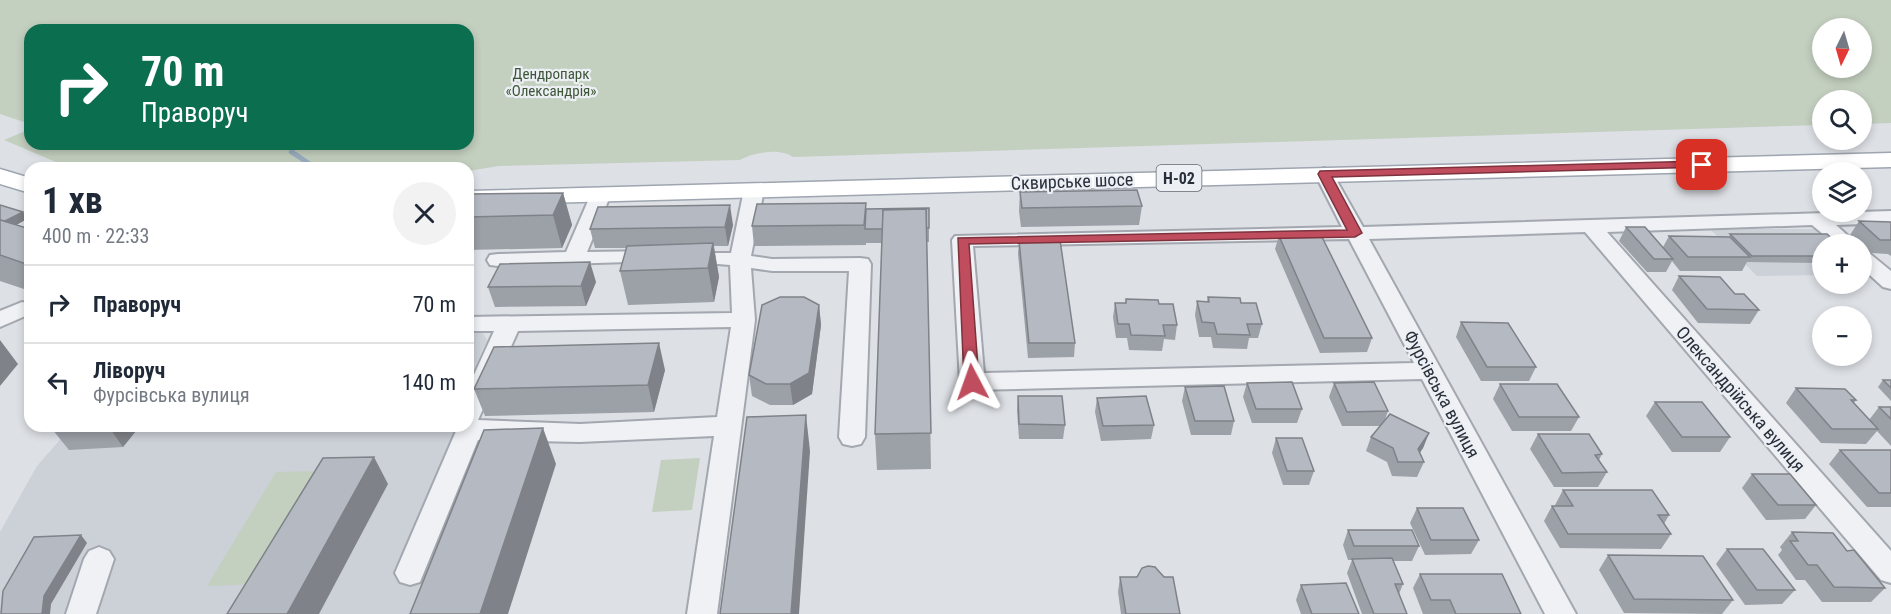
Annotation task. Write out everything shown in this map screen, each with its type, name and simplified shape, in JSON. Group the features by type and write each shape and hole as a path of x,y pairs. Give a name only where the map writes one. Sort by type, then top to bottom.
{"main road":[{"name":"Сквирське шосе","path":"474,200 602,194 1891,160"},
{"path":"0,176 24,184"}],"street":[{"name":"Фурсівська вулиця","path":"1324,174 1561,614"},
{"path":"702,614 744,320 740,260 754,190"},
{"path":"574,259 602,194"},
{"path":"1872,218 1891,218"},
{"path":"1430,371 972,382 962,240 1355,233 1812,219"},
{"path":"1821,222 1835,234"},
{"name":"Олександрійська вулиця","path":"1591,226 1891,571"},
{"path":"498,260 716,256 772,265 860,264 852,437"},
{"path":"1872,266 1891,282"},
{"path":"0,301 22,309 0,320"},
{"path":"474,324 744,320"},
{"path":"474,409 509,324"},
{"path":"474,424 580,433 729,426"},
{"path":"410,573 465,432"},
{"path":"81,614 99,559"}],"shaded area":[{"path":"1710,229 1817,229 1823,234 1812,234 1812,275 1757,276"},
{"path":"474,331 482,332 487,340 474,369"},
{"path":"67,432 456,432 451,458 493,459 434,614 0,614 0,532 37,466"}],"green space":[{"name":"Дендропарк «Олександрія»","path":"0,0 1891,0 1891,123 1872,124 1872,90 1812,90 1812,125 793,157 788,154 766,152 740,160 499,166 474,170 474,162 56,162 28,150 474,150 474,24 24,24 24,122 0,114"},
{"name":"Дендропарк «Олександрія»","path":"24,132 24,148 4,140"},
{"path":"700,458 692,510 652,512 661,460"},
{"path":"320,471 256,584 207,586 276,472"}],"building":[{"path":"1137,190 1142,206 1022,208 1020,192"},
{"path":"563,193 553,215 474,217 474,194"},
{"path":"866,203 864,225 752,226 757,204"},
{"path":"0,205 23,212 5,221 0,220"},
{"path":"730,205 725,227 590,229 598,207"},
{"path":"929,208 929,228 926,228 926,209 883,210 883,229 865,229 866,209"},
{"path":"926,209 931,433 875,434 883,210"},
{"path":"0,220 24,227 24,263 0,255"},
{"path":"1860,222 1891,222 1891,240 1880,240"},
{"path":"1626,227 1645,227 1673,259 1654,259"},
{"path":"1730,234 1812,234 1812,256 1752,256"},
{"path":"1321,235 1372,338 1324,338 1279,236"},
{"path":"1669,236 1730,237 1750,257 1688,257"},
{"path":"1019,240 1060,240 1075,343 1029,343"},
{"path":"713,243 708,268 620,271 627,246"},
{"path":"590,262 581,286 488,287 500,264"},
{"path":"1679,276 1720,277 1735,294 1744,294 1759,310 1707,309"},
{"path":"780,297 804,297 819,305 809,373 790,384 766,384 749,375 762,305"},
{"path":"1208,297 1240,298 1241,303 1256,303 1262,324 1247,324 1250,335 1217,334 1214,323 1202,322 1197,301 1209,302"},
{"path":"1126,299 1158,300 1159,304 1173,304 1177,325 1163,325 1165,336 1131,335 1129,324 1118,324 1115,303 1126,303"},
{"path":"1461,322 1508,323 1536,367 1487,367"},
{"path":"659,343 648,385 474,389 494,347"},
{"path":"1883,380 1891,380 1891,388"},
{"path":"1292,382 1302,409 1256,409 1247,383"},
{"path":"1374,382 1388,411 1347,412 1334,383"},
{"path":"1500,384 1557,384 1579,417 1519,417"},
{"path":"1224,386 1234,421 1195,421 1185,387"},
{"path":"1796,388 1845,389 1856,400 1851,400 1878,429 1832,429"},
{"path":"1018,396 1062,396 1065,425 1019,424"},
{"path":"1146,396 1154,425 1103,426 1097,398"},
{"path":"1655,402 1702,402 1730,437 1682,437"},
{"path":"1879,407 1891,407 1891,419"},
{"path":"1390,414 1429,433 1418,449 1424,462 1398,462 1393,448 1371,437"},
{"path":"806,415 791,614 720,614 747,417"},
{"path":"543,428 480,614 410,614 484,430"},
{"path":"1538,434 1589,434 1602,454 1595,455 1607,472 1562,473"},
{"path":"1276,438 1302,438 1314,471 1287,471"},
{"path":"1840,450 1891,450 1891,493 1879,493"},
{"path":"374,457 287,614 227,614 323,458"},
{"path":"1752,474 1790,474 1816,505 1778,505"},
{"path":"1563,490 1652,490 1669,515 1658,515 1671,534 1568,534 1552,506 1573,506"},
{"path":"1417,508 1463,508 1479,540 1431,540"},
{"path":"1348,530 1412,530 1419,546 1354,546"},
{"path":"1792,532 1833,533 1847,551 1854,550 1885,588 1834,587 1817,565 1808,565 1790,541 1798,541"},
{"path":"81,535 44,596 42,614 1,614 3,591 34,537"},
{"path":"1727,549 1763,549 1795,590 1757,590"},
{"path":"1608,555 1703,556 1733,600 1634,599"},
{"path":"1392,558 1403,584 1395,584 1407,614 1374,614 1352,559"},
{"path":"1155,567 1164,577 1173,577 1180,614 1126,614 1120,577 1137,577 1142,568"},
{"path":"1420,574 1502,574 1521,614 1456,614 1450,600 1431,600"},
{"path":"1346,583 1359,614 1312,614 1301,585"}],"waterway":[{"path":"292,150 291,152 297,156"},
{"path":"295,154 307,162"}],"route":[{"path":"972,382 962,240 1355,233 1324,174 1702,165"}]}
